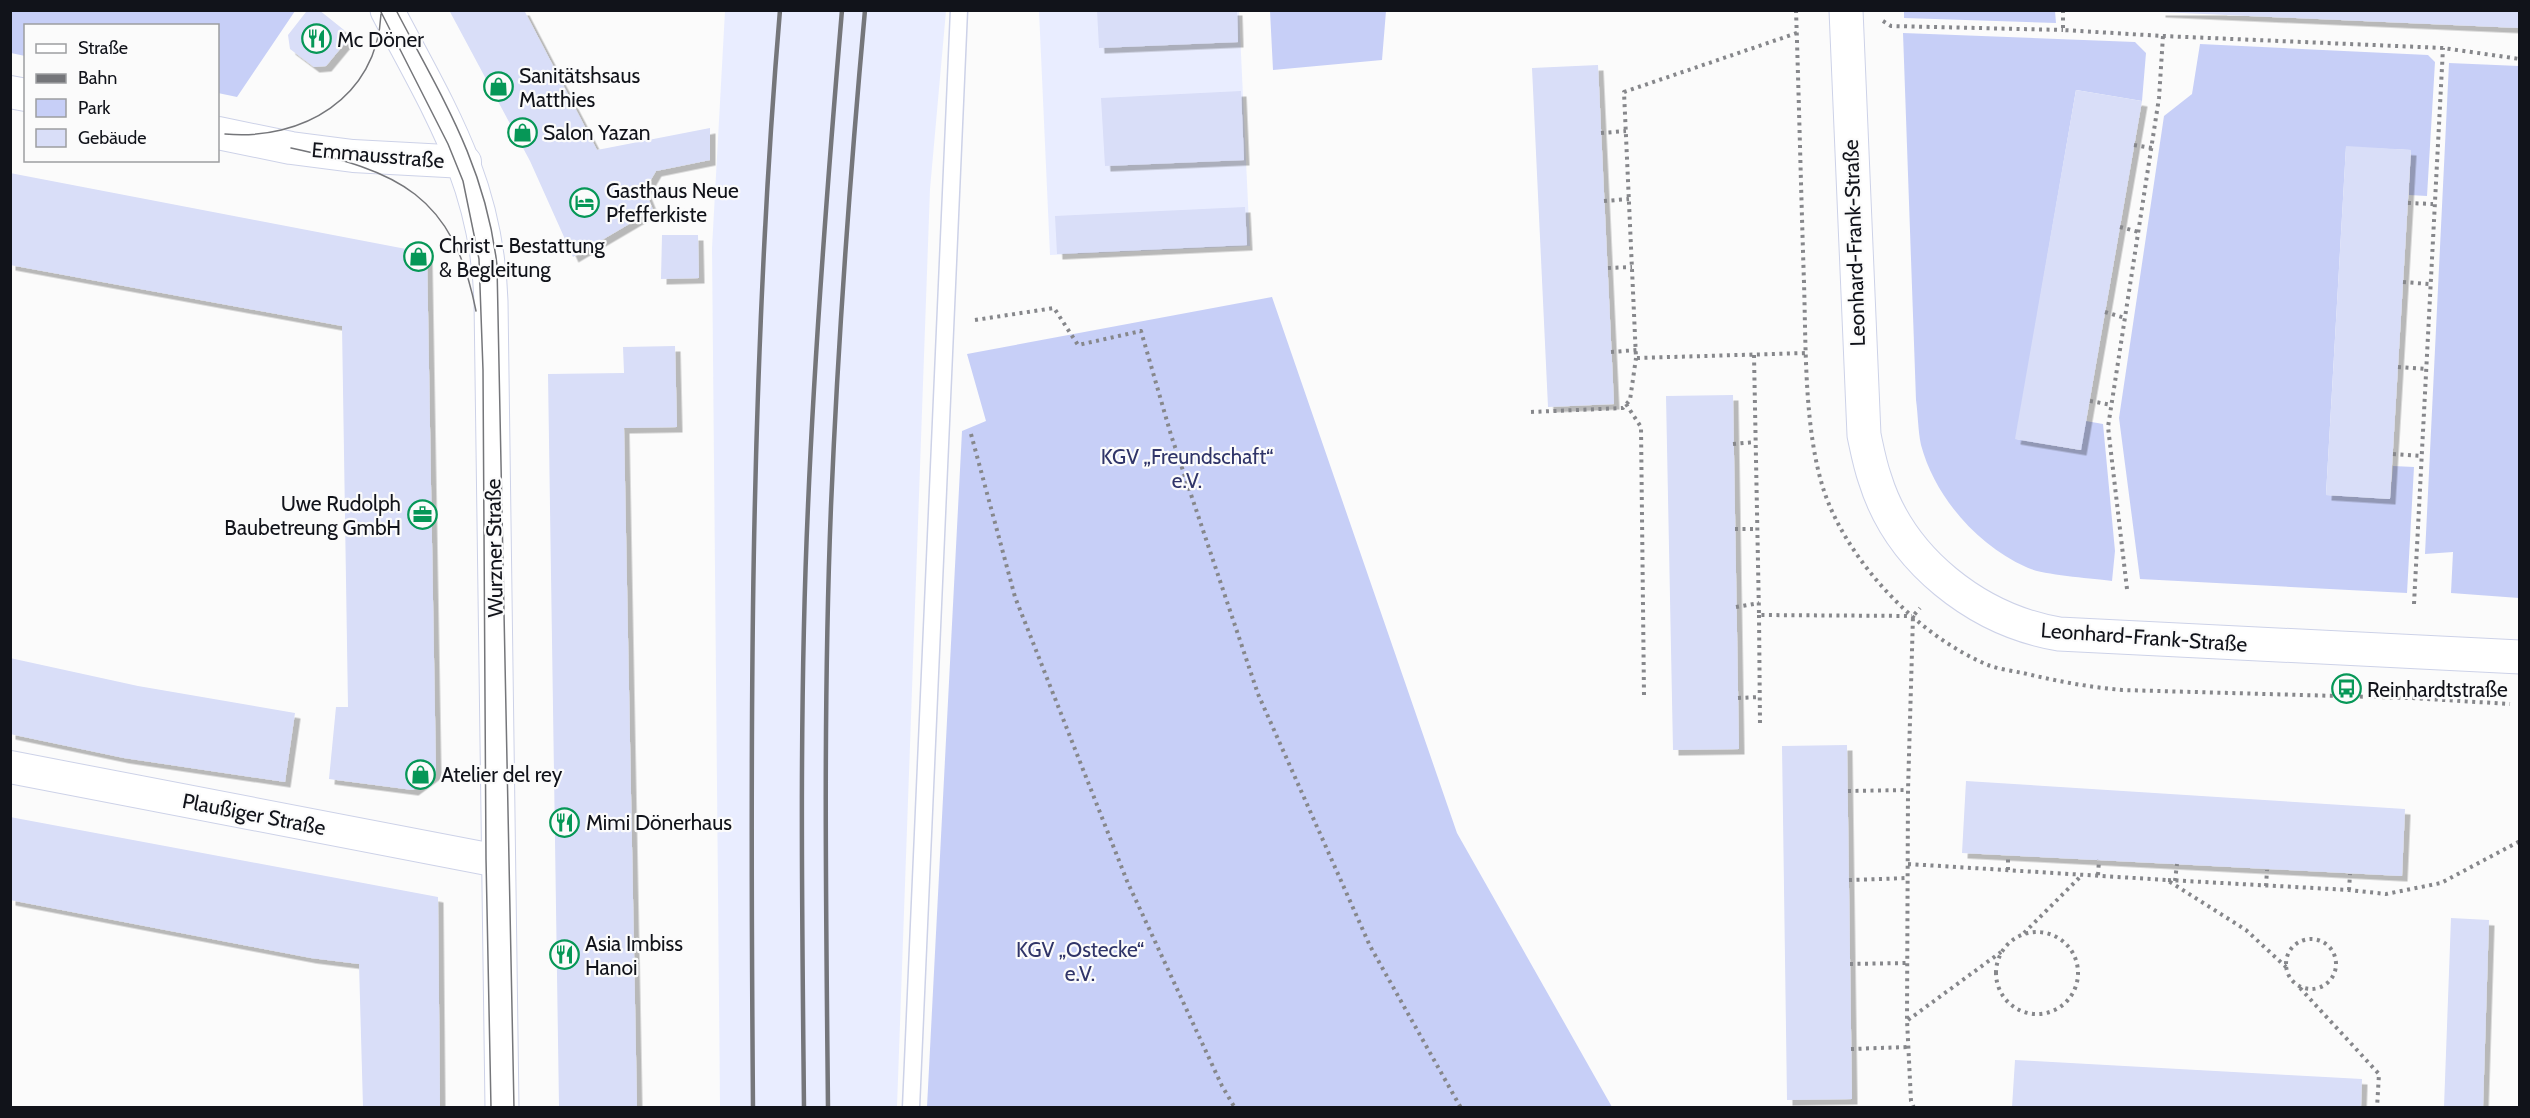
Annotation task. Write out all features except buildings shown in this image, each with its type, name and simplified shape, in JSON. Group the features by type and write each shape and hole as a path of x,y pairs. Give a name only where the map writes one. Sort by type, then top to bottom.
{"street":[{"name":"Wurzner Straße","path":"387,10 465,162 479,210 490,279 502,1107"},
{"name":"Leonhard-Frank-Straße","path":"1846,10 1864,435 1875,480 1899,530 1920,558 1947,582 1991,612 2019,625 2059,634 2520,657"},
{"name":"Emmausstraße","path":"219,133 291,148 372,158 465,162"},
{"name":"Plaußiger Straße","path":"10,766 498,861"}],"lane":[{"path":"911,1107 959,10"}],"path":[{"path":"1796,10 1807,353 1814,441 1824,490 1841,532 1871,574 1913,616 1945,642 1989,665 2075,686 2122,690 2411,698 2510,704"},
{"path":"2063,10 2063,30"},
{"path":"1891,26 2063,30 2443,48 2520,59"},
{"path":"1530,412 1623,408 1630,400 1636,350 1624,92 1797,33"},
{"path":"2127,589 2108,427 2159,99 2163,36"},
{"path":"2414,604 2433,204 2443,48"},
{"path":"1601,133 1626,131"},
{"path":"2134,145 2152,148"},
{"path":"1604,201 1629,199"},
{"path":"2408,203 2433,204"},
{"path":"2120,227 2139,232"},
{"path":"1608,268 1632,267"},
{"path":"2403,282 2429,284"},
{"path":"945,325 1054,308 1078,345 1141,331 1171,435 1258,694 1370,946 1461,1107"},
{"path":"2105,312 2125,318"},
{"path":"1611,352 1636,350"},
{"path":"1636,358 1807,353"},
{"path":"1754,355 1760,724"},
{"path":"2398,367 2426,369"},
{"path":"2090,401 2112,405"},
{"path":"1626,404 1641,427 1644,696"},
{"path":"971,431 1020,608 1127,881 1222,1086 1235,1107"},
{"path":"1733,444 1755,442"},
{"path":"2393,454 2421,456"},
{"path":"1735,529 1757,529"},
{"path":"1914,1107 1908,1047 1908,790 1913,616 1947,582"},
{"path":"1736,607 1759,603"},
{"path":"1759,615 1913,616"},
{"path":"1738,698 1760,697"},
{"path":"1848,791 1908,790"},
{"path":"1908,864 2386,894 2441,883 2520,841"},
{"path":"2008,855 2008,870"},
{"path":"2098,875 2099,860"},
{"path":"2175,881 2177,864"},
{"path":"2266,886 2267,870"},
{"path":"2349,890 2350,874"},
{"path":"2023,933 2037,931 2051,933 2064,940 2072,950 2079,975 2076,988 2060,1008 2035,1014 2022,1011 2010,1004 2001,993 1996,980 1996,965 2001,952 2010,940 2023,933 2083,875"},
{"path":"1849,880 1908,878"},
{"path":"2167,880 2246,930 2286,967 2293,982 2379,1074 2377,1107"},
{"path":"2286,967 2289,951 2302,941 2319,940 2332,950 2337,966 2330,981 2316,990 2300,987"},
{"path":"1908,1020 2001,952"},
{"path":"1850,964 1908,963"},
{"path":"1851,1049 1908,1047"}],"shaded area":[{"path":"725,11 946,11 930,189 897,1107 720,1107 712,248"},
{"path":"1039,11 1239,11 1250,246 1050,255"}],"green space":[{"path":"11,10 295,11 237,97 219,93 219,24 24,24 24,56 11,53"},
{"path":"1270,11 1386,11 1382,60 1273,70"},
{"path":"1904,11 2055,11 2056,23 1904,18"},
{"path":"1903,33 2135,42 2146,53 2142,101 2076,90 2016,439 2080,450 2086,421 2103,424 2115,551 2112,581 2033,570 2008,558 1991,546 1960,517 1936,483 1928,464 1920,440 1916,400"},
{"path":"2200,44 2428,55 2435,62 2427,196 2409,195 2411,150 2346,147 2326,495 2390,499 2393,466 2414,467 2407,593 2140,579 2119,418 2164,116 2192,94"},
{"path":"2449,63 2519,66 2519,598 2451,593 2453,552 2425,554"},
{"name":"KGV „Freundschaft“ e.V.","path":"1272,297 1457,833 1612,1107 927,1107 962,431 986,421 967,354"}],"tram line":[{"path":"380,10 448,144 463,181 479,259 483,370 486,859 491,1108"},
{"path":"396,10 445,103 472,163 483,195 497,265 514,1108"},
{"path":"225,134 254,134 281,130 307,121 330,108 350,91 366,69 376,44 381,14"},
{"path":"291,148 362,167 390,179 415,194 436,214 452,239 466,271 476,311"}],"railway":[{"path":"753,1108 752,696 757,421 762,284 780,10"},
{"path":"804,1108 802,807 805,581 818,320 842,10"},
{"path":"828,1108 826,882 828,581 845,258 865,10"}],"place":[{"name":"Mc Döner","path":"316,39"},
{"name":"Sanitätshsaus Matthies","path":"498,87"},
{"name":"Salon Yazan","path":"522,132"},
{"name":"Gasthaus Neue Pfefferkiste","path":"585,202"},
{"name":"Christ - Bestattung & Begleitung","path":"418,257"},
{"name":"Uwe Rudolph Baubetreung GmbH","path":"422,515"},
{"name":"Reinhardtstraße","path":"2346,689"},
{"name":"Atelier del rey","path":"420,774"},
{"name":"Mimi Dönerhaus","path":"565,822"},
{"name":"Asia Imbiss Hanoi","path":"564,955"}],"park label":[{"name":"KGV „Ostecke“ e.V.","path":"1080,961"}]}
